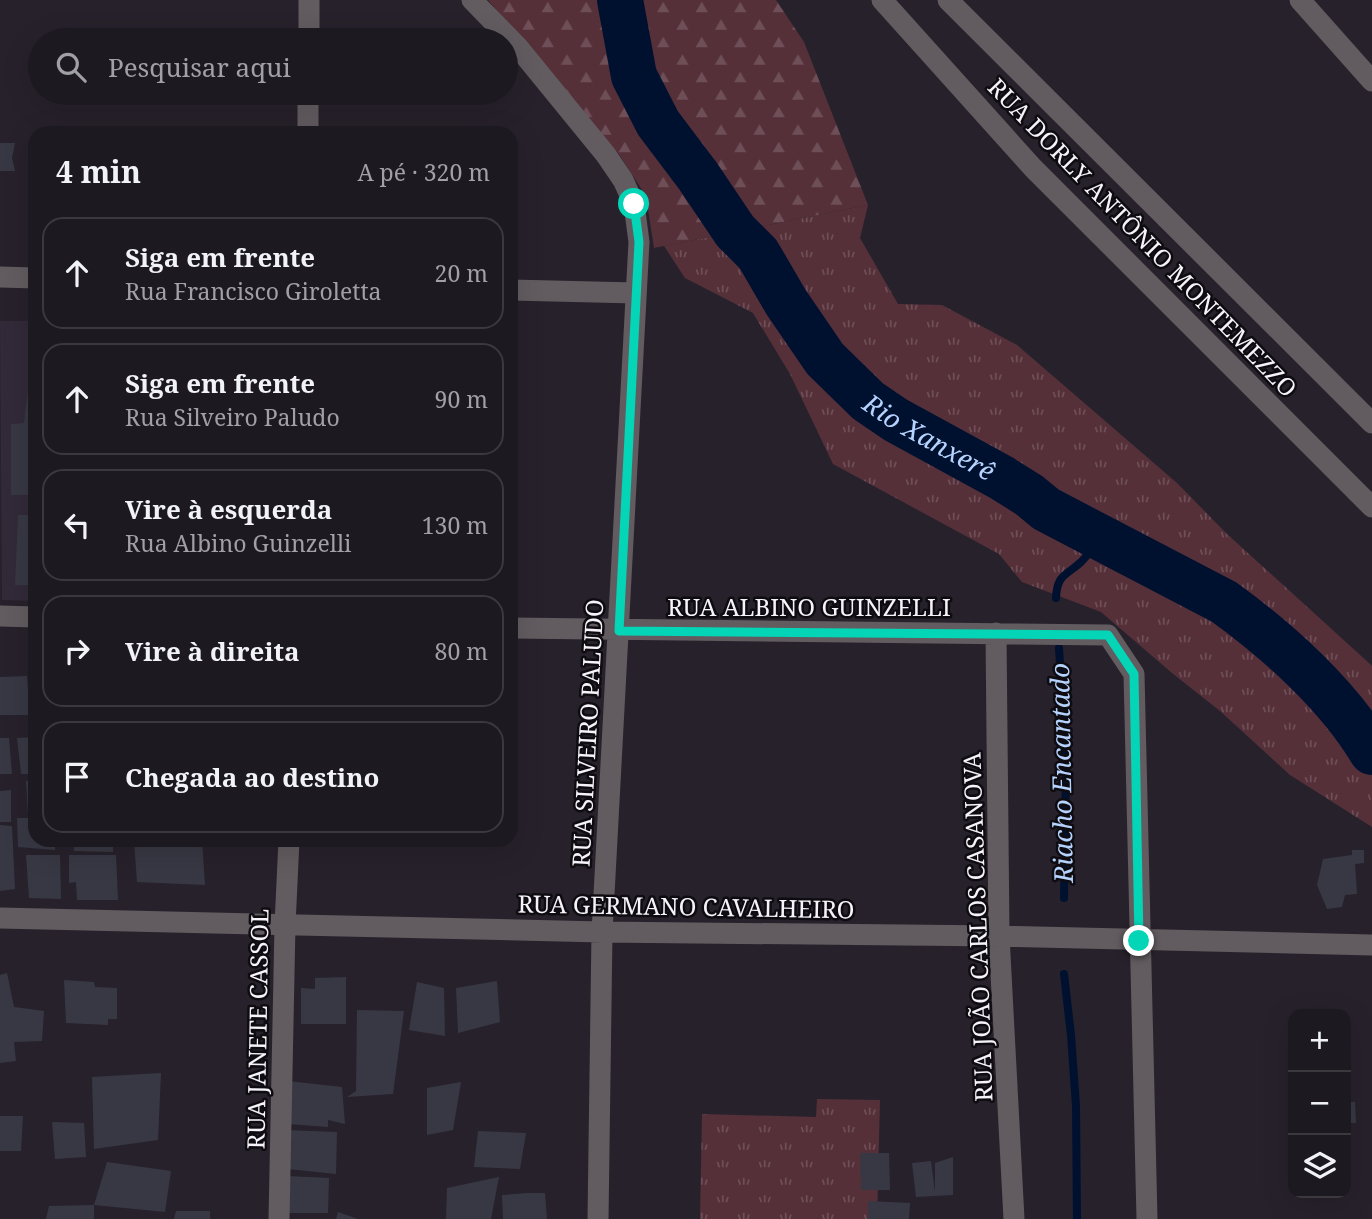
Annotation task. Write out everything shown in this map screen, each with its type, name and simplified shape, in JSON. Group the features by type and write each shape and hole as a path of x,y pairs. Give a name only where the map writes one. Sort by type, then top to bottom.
{"street":[{"path":"309,0 309,28"},
{"name":"RUA SILVEIRO PALUDO","path":"472,0 499,28"},
{"name":"RUA DORLY ANTÔNIO MONTEMEZZO","path":"948,0 1372,423"},
{"path":"1300,0 1372,81"},
{"name":"RUA DORLY ANTÔNIO MONTEMEZZO","path":"888,2 1033,168 1372,507"},
{"name":"RUA SILVEIRO PALUDO","path":"518,47 606,155 623,180 634,204 639,242 602,932 598,1219"},
{"path":"308,105 308,126"},
{"path":"0,277 28,278"},
{"path":"518,290 636,293"},
{"path":"0,616 28,617"},
{"name":"RUA ALBINO GUINZELLI","path":"518,628 1108,635 1134,674 1139,941"},
{"name":"RUA JOÃO CARLOS CASANOVA","path":"996,634 999,936 1014,1219"},
{"name":"RUA JANETE CASSOL","path":"279,1219 289,847"},
{"name":"RUA GERMANO CAVALHEIRO","path":"0,918 602,932 999,936 1372,945"},
{"path":"1139,941 1147,1219"}],"shaded area":[{"path":"0,321 28,321 28,601 2,600"}],"green space":[{"path":"488,0 776,0 804,42 868,205 654,248 646,196 620,156 518,35 518,28 512,28"},
{"path":"868,205 860,238 898,304 942,305 1017,345 1177,483 1227,534 1372,666 1372,827 1290,775 1220,711 1101,612 1022,582 999,554 833,464 790,374 753,313 685,278 664,246"},
{"path":"817,1099 880,1100 877,1219 700,1219 702,1114 816,1117"}],"building":[{"path":"0,143 15,143 12,158 15,171 0,171"},
{"path":"28,389 28,495 11,495 11,424 24,423"},
{"path":"18,515 28,515 28,585 15,585"},
{"path":"27,676 28,715 0,715 0,677"},
{"path":"28,737 28,774 21,774 17,738"},
{"path":"0,738 9,738 12,774 0,774"},
{"path":"26,781 28,781 28,815"},
{"path":"11,790 11,822 0,822 0,791"},
{"path":"17,818 28,818 28,847 55,847 55,850 18,847"},
{"path":"0,825 12,826 15,889 0,891"},
{"path":"74,847 113,847 113,852 74,851"},
{"path":"134,847 202,847 205,885 137,882"},
{"path":"1352,850 1364,850 1364,863 1355,864 1357,894 1345,895 1342,907 1327,909 1317,885 1323,859 1352,855"},
{"path":"26,855 60,855 61,899 29,898"},
{"path":"69,855 116,855 118,900 77,900 76,882 69,883"},
{"path":"7,973 14,1007 44,1011 42,1041 14,1042 16,1061 0,1063 0,975"},
{"path":"346,977 346,1024 301,1024 301,988 315,989 315,978"},
{"path":"64,980 94,982 95,987 117,988 117,1019 108,1019 108,1025 66,1023"},
{"path":"497,981 500,1022 458,1033 456,988"},
{"path":"417,982 444,988 445,1036 409,1030"},
{"path":"357,1010 404,1011 393,1094 347,1097 356,1091"},
{"path":"161,1073 158,1140 94,1149 92,1077"},
{"path":"288,1081 342,1087 345,1124 328,1120 328,1127 288,1124"},
{"path":"461,1082 453,1130 427,1135 427,1088"},
{"path":"1351,1102 1355,1102 1356,1123 1351,1123"},
{"path":"0,1116 23,1116 21,1151 0,1151"},
{"path":"52,1122 84,1123 86,1157 55,1159"},
{"path":"286,1130 337,1132 336,1174 288,1169"},
{"path":"478,1131 526,1133 520,1169 474,1167"},
{"path":"860,1153 889,1153 890,1190 861,1190"},
{"path":"953,1157 953,1195 916,1197 912,1163 931,1161 935,1192 935,1163"},
{"path":"107,1162 171,1171 165,1212 94,1205"},
{"path":"287,1176 329,1178 328,1213 288,1213"},
{"path":"499,1177 491,1219 446,1219 447,1188"},
{"path":"545,1193 547,1219 503,1219 502,1195"},
{"path":"868,1201 910,1203 909,1219 868,1219"},
{"path":"94,1205 94,1219 46,1219 49,1206"},
{"path":"176,1211 210,1211 210,1219 174,1219"},
{"path":"338,1212 358,1219 336,1219"}],"waterway":[{"name":"Rio Xanxerê","path":"620,0 634,76 658,123 735,231 758,254 786,302 825,359 868,401 896,420 1002,478 1046,509 1224,602 1306,670 1342,710 1372,752"},
{"name":"Riacho Encantado","path":"1056,598 1060,580 1081,562 1100,539"},
{"name":"Riacho Encantado","path":"1059,648 1066,768 1064,898"},
{"name":"Riacho Encantado","path":"1064,974 1076,1106 1077,1219"}],"route":[{"path":"634,204 639,242 619,631 1108,635 1134,674 1139,941"}]}
